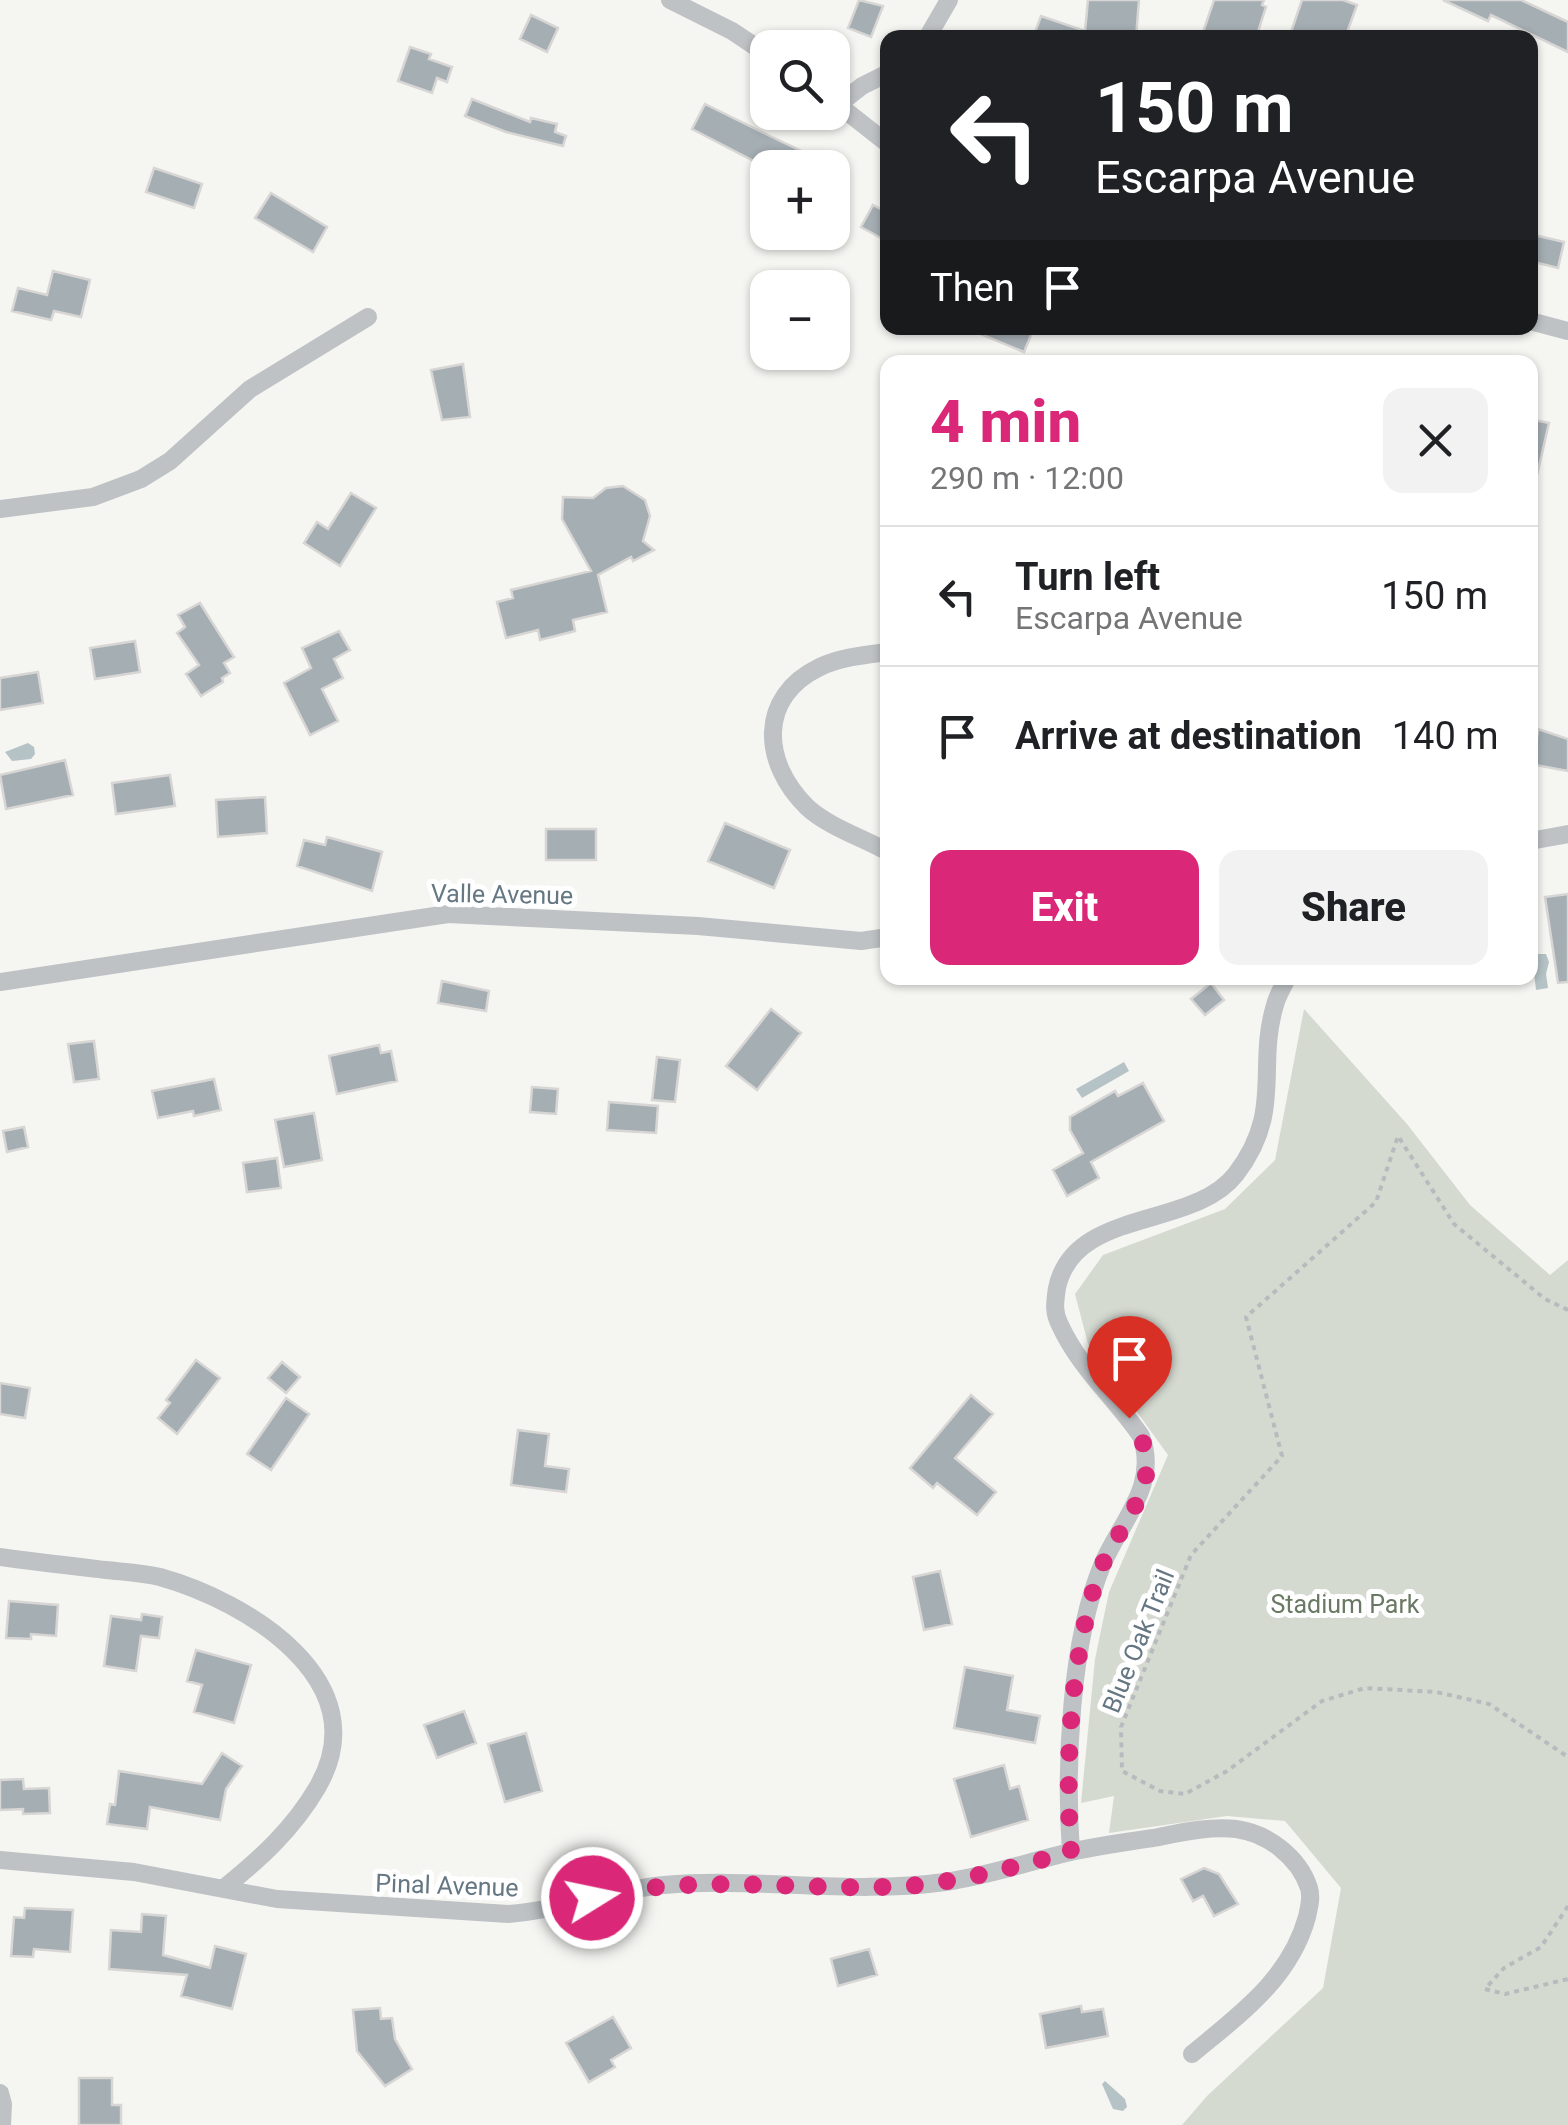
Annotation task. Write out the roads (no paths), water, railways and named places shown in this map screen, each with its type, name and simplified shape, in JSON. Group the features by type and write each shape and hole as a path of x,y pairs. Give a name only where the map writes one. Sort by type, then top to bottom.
{"street":[{"path":"670,0 750,44"},
{"path":"932,30 949,0"},
{"path":"850,93 880,77"},
{"path":"850,113 880,138"},
{"path":"0,509 93,497 141,480 170,460 250,389 368,318"},
{"path":"1538,323 1568,331"},
{"path":"880,653 850,657 805,675 783,698 771,729 780,768 810,810 880,848"},
{"path":"1538,840 1568,834"},
{"name":"Valle Avenue","path":"0,982 448,914 698,926 861,941 880,938"},
{"path":"1071,1852 1068,1809 1076,1677 1097,1579 1120,1526 1144,1487 1147,1451 1141,1436 1075,1353 1060,1327 1054,1312 1060,1276 1076,1251 1099,1236 1207,1196 1233,1178 1261,1129 1268,1096 1274,1006 1284,985"},
{"path":"0,1557 158,1576 251,1616 297,1650 308,1665 332,1720 332,1743 323,1774 317,1788 270,1850 224,1888"},
{"name":"Pinal Avenue","path":"0,1860 134,1872 277,1899 508,1914 538,1912 612,1892 666,1885 866,1886 946,1882 1071,1852 1184,1832 1236,1829 1257,1834 1277,1845 1308,1884 1310,1905 1301,1938 1280,1975 1250,2006 1192,2054"},
{"path":"0,2093 4,2104 2,2125"}],"park label":[{"name":"Stadium Park","path":"1345,1604"}]}
